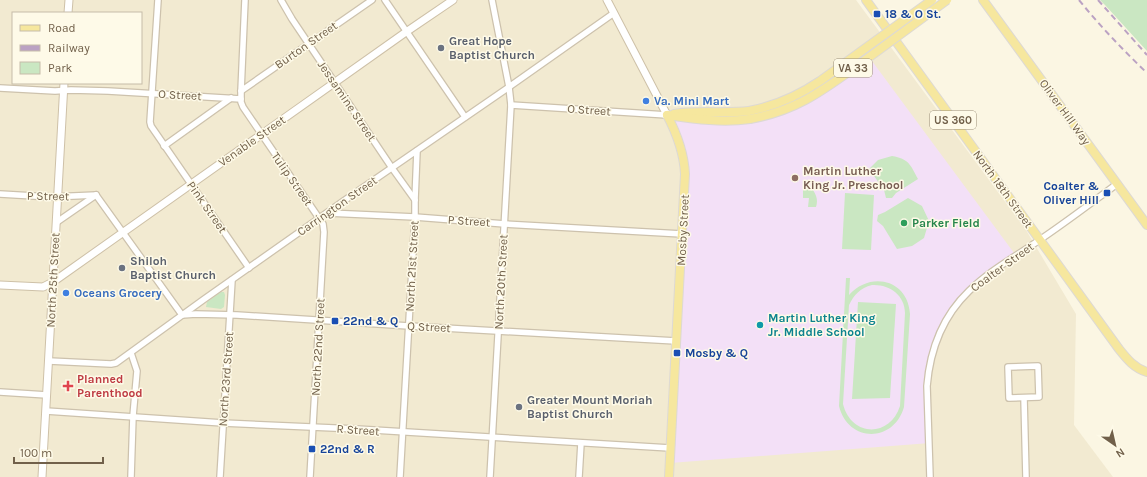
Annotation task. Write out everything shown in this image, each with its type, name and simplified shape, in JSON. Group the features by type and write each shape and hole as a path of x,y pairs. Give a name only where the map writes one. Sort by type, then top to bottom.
{"main road":[{"name":"North 18th Street","path":"866,0 1125,357 1138,368 1147,372"},
{"name":"VA 33","path":"667,115 687,112 749,110 776,104 802,92 820,81 932,0"},
{"name":"VA 33","path":"667,115 690,119 731,121 750,119 781,112 815,96 948,0"},
{"name":"Oliver Hill Way","path":"983,0 1147,225"},
{"name":"Mosby Street","path":"667,115 678,139 685,166 669,477"}],"street":[{"path":"68,12 69,0"},
{"name":"Pink Street","path":"158,0 150,124 249,268"},
{"path":"241,99 245,0"},
{"name":"Jessamine Street","path":"281,0 308,44 415,200"},
{"name":"Burton Street","path":"241,91 372,0"},
{"path":"385,0 465,117"},
{"name":"Venable Street","path":"53,282 453,0"},
{"path":"492,0 510,87"},
{"name":"Mosby Street","path":"607,0 667,115"},
{"name":"Carrington Street","path":"49,361 116,363 320,218 510,87 614,13"},
{"name":"O Street","path":"0,88 64,87 241,99"},
{"name":"North 25th Street","path":"42,477 64,87"},
{"name":"North 20th Street","path":"490,477 511,105 510,87"},
{"path":"164,146 231,98"},
{"name":"Tulip Street","path":"241,99 242,107 320,218"},
{"name":"O Street","path":"511,105 667,115"},
{"name":"North 21st Street","path":"400,477 415,217 417,151"},
{"name":"Coalter Street","path":"930,477 927,386 928,374 936,340 944,324 968,291 984,277 1040,240 1117,184"},
{"name":"P Street","path":"0,194 58,197 96,195"},
{"path":"56,222 96,195 182,315"},
{"name":"P Street","path":"328,213 682,234"},
{"name":"North 22nd Street","path":"310,477 324,232 323,224 320,218"},
{"name":"North 23rd Street","path":"220,477 232,280"},
{"path":"0,285 43,287 53,282"},
{"name":"Q Street","path":"182,315 230,314 408,326 676,341"},
{"path":"131,353 137,370 133,416 131,477"},
{"path":"1038,366 1039,397 1024,398 1009,398 1008,367 1038,366"},
{"path":"0,392 47,395"},
{"path":"1024,398 1026,477"},
{"name":"R Street","path":"46,411 223,423 670,448"},
{"path":"579,477 581,443"}],"shaded area":[{"path":"0,0 856,0 1026,230 1076,314 1074,425 1113,477 0,477"},
{"path":"869,57 1017,257 970,293 950,314 930,365 930,443 670,463 685,176 667,115 704,120 777,113"}],"green space":[{"path":"1100,0 1147,0 1147,51 1105,5"},
{"path":"892,156 906,161 918,179 896,193 892,198 886,198 884,190 869,169 878,160"},
{"path":"803,186 810,186 817,198 816,207 808,207 809,198 803,198"},
{"path":"845,193 874,195 871,250 842,249"},
{"name":"Parker Field","path":"908,198 922,206 929,221 924,238 912,246 897,249 883,226 877,221 878,215"},
{"path":"846,278 850,278 849,295 858,287 867,283 877,281 887,282 895,286 903,293 908,302 910,314 904,407 899,419 891,427 881,432 871,434 861,432 852,427 844,418 839,406","holes":["878,285 890,289 899,296 905,313 900,406 895,416 888,424 880,428 871,429 862,428 854,423 847,415 843,404 849,305 855,295 861,290 868,286"]},
{"path":"221,292 224,292 225,295 224,307 221,309 206,307 207,302"},
{"path":"858,302 896,304 890,398 852,399"}],"railway":[{"path":"1079,0 1112,38 1147,73"},
{"path":"1098,0 1147,55"}],"place":[{"name":"18 & O St.","path":"877,14"},
{"name":"Great Hope Baptist Church","path":"441,48"},
{"name":"Va. Mini Mart","path":"646,101"},
{"name":"Martin Luther King Jr. Preschool","path":"795,178"},
{"name":"Coalter & Oliver Hill","path":"1107,193"},
{"name":"Parker Field","path":"904,223"},
{"name":"Shiloh Baptist Church","path":"122,268"},
{"name":"Oceans Grocery","path":"66,293"},
{"name":"22nd & Q","path":"335,321"},
{"name":"Martin Luther King Jr. Middle School","path":"760,325"},
{"name":"Mosby & Q","path":"677,353"},
{"name":"Planned Parenthood","path":"68,386"},
{"name":"Greater Mount Moriah Baptist Church","path":"519,407"},
{"name":"22nd & R","path":"312,449"}]}
